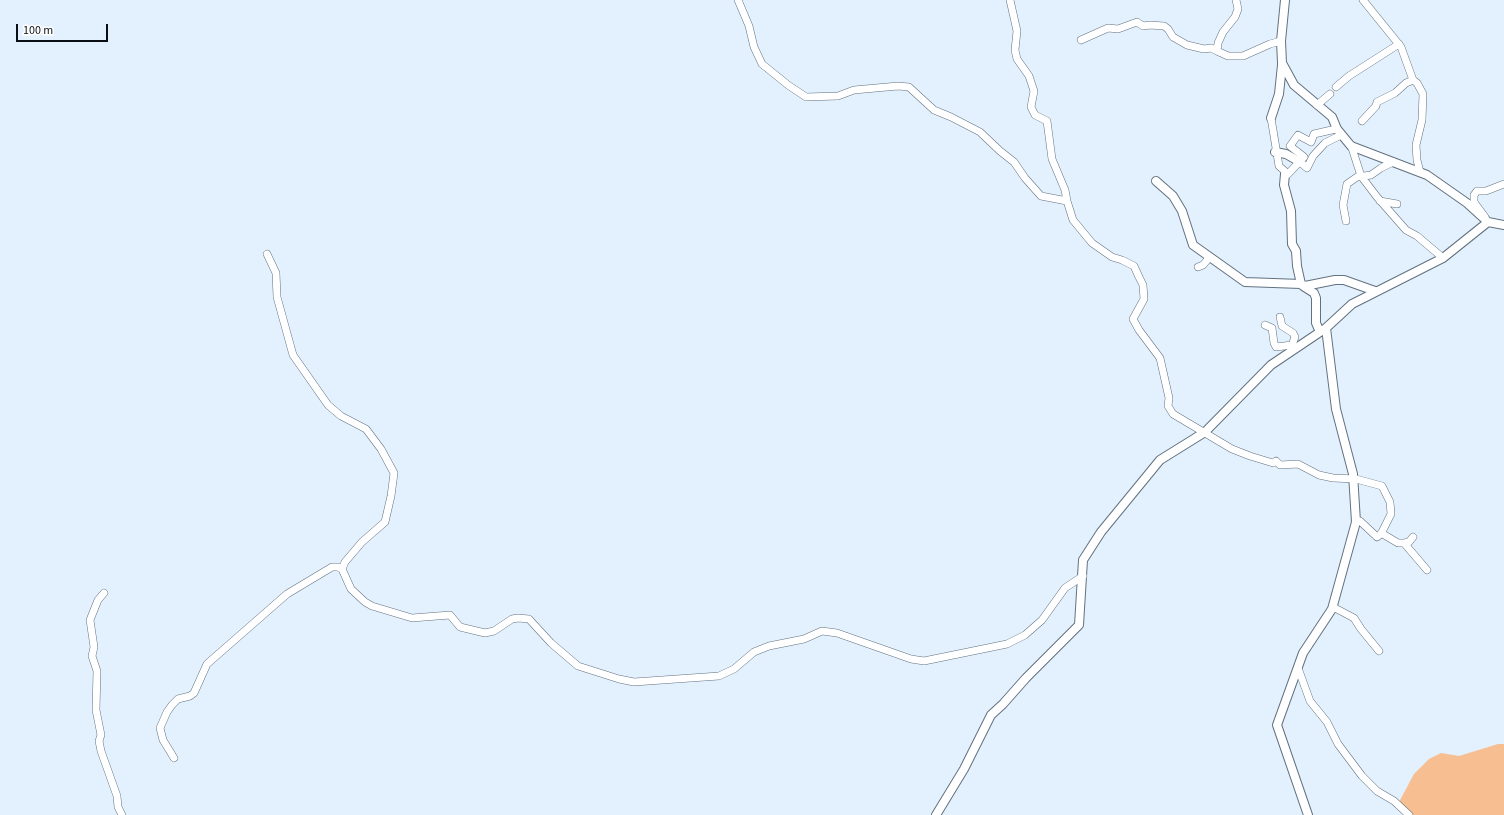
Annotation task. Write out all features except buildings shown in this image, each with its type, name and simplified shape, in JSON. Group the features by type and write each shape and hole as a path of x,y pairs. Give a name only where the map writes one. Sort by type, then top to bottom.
{"street":[{"path":"738,0 749,26 754,47 762,64 788,85 806,97 838,96 854,90 898,86 909,87 934,110 980,132 1014,162 1025,178 1042,196 1067,201"},
{"path":"1010,0 1017,32 1014,50 1029,76 1034,91 1031,107 1039,118 1047,121 1052,159 1065,190 1073,220 1092,243 1112,257 1134,266 1143,285 1144,299 1133,319 1139,330 1160,358 1170,398 1168,406 1173,414 1232,449 1250,456 1273,463 1276,461 1280,465 1298,464 1311,472 1333,478 1354,479 1382,486 1390,502 1390,514 1381,532 1377,537 1360,521 1356,522"},
{"path":"1217,51 1218,43 1223,32 1235,17 1238,9 1236,0"},
{"path":"1285,0 1281,41 1282,64 1279,94 1271,118 1275,139 1275,152 1279,166 1285,174 1284,185 1291,211 1292,244 1296,251 1297,266 1302,285 1314,292 1316,298 1316,323 1323,330 1336,409 1354,479 1356,522 1332,607 1303,653 1277,725 1308,815"},
{"path":"1363,0 1399,44 1404,53 1413,80 1417,83 1423,94 1422,120 1416,145 1417,160 1420,172"},
{"path":"1080,40 1108,28 1118,29 1137,22 1143,26 1164,26 1173,37 1187,45 1217,51 1228,56 1243,56 1270,44 1281,41"},
{"path":"1336,87 1349,76 1399,44"},
{"path":"1282,64 1294,85 1332,117 1339,132 1350,145 1361,176 1379,200 1406,230 1417,236 1443,258"},
{"path":"1362,121 1376,106 1377,102 1395,93 1406,82 1413,80"},
{"path":"1317,105 1330,94"},
{"path":"1285,174 1288,174 1304,157 1290,146 1298,135 1311,142 1314,134 1339,132"},
{"path":"1275,152 1286,154 1307,168 1313,156 1325,143 1339,132"},
{"path":"1350,145 1427,175 1467,203 1488,222 1504,225"},
{"path":"1346,221 1343,206 1347,184 1351,180 1361,176 1371,175 1393,162"},
{"path":"1156,181 1173,196 1182,211 1193,245 1209,258 1245,282 1302,285 1344,280 1375,291"},
{"path":"1488,222 1474,202 1474,195 1477,191 1486,191 1504,184"},
{"path":"1379,200 1397,204"},
{"path":"936,815 964,769 990,715 1003,704 1026,678 1079,625 1083,560 1101,532 1160,460 1205,432 1271,365 1292,348 1323,330 1352,304 1375,291 1443,258 1488,222"},
{"path":"267,254 276,273 277,297 294,355 328,405 341,416 366,429 372,436 389,462 394,474 385,522 362,542 345,562 342,569"},
{"path":"1198,267 1203,265 1209,258"},
{"path":"1280,317 1282,326 1293,333 1295,337 1292,348"},
{"path":"1265,325 1272,328 1276,347 1292,348"},
{"path":"1381,532 1398,544 1409,542 1413,537"},
{"path":"1404,543 1427,570"},
{"path":"174,758 163,740 161,726 167,712 175,702 194,693 207,664 296,588 332,567 338,566 342,569 351,589 360,598 372,606 412,618 450,614 460,627 485,633 494,631 512,619 529,619 551,643 584,669 634,682 719,676 730,672 748,656 761,648 804,639 822,631 837,633 911,659 924,661 1007,644 1025,635 1042,620 1065,588 1083,576"},
{"path":"104,593 96,603 90,620 94,648 92,656 97,671 96,710 101,735 99,741 101,751 116,796 118,807 122,815"},
{"path":"1332,607 1354,618 1361,629 1380,651"},
{"path":"1298,668 1310,702 1327,722 1338,744 1362,776 1377,791 1394,801 1409,815"}],"shaded area":[{"path":"1498,744 1504,744 1504,815 1413,815 1399,802 1414,774 1429,759 1441,753 1459,756"}]}
